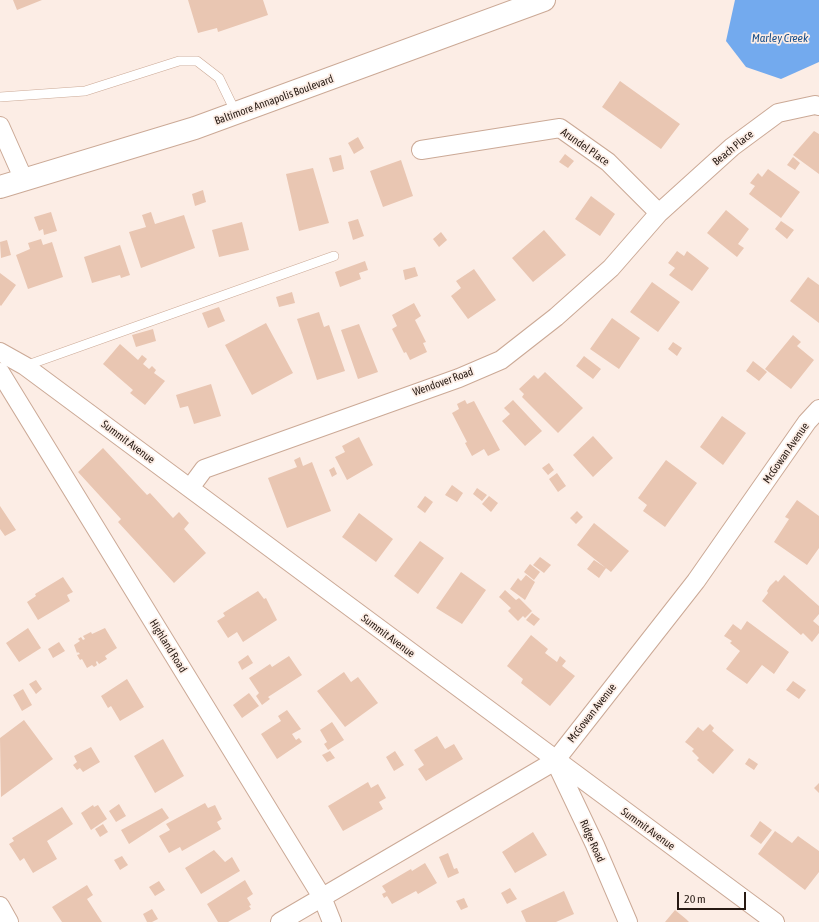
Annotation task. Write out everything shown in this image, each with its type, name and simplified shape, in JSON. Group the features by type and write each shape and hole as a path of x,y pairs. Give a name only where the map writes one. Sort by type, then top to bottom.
{"main road":[{"name":"Baltimore Annapolis Boulevard","path":"0,187 195,128 236,114 544,0"}],"street":[{"name":"Beach Place","path":"658,213 732,147 778,113 815,105 819,106"},
{"path":"0,126 24,180"},
{"name":"Arundel Place","path":"421,150 560,128 608,162 658,213"},
{"name":"Wendover Road","path":"190,488 204,469 458,378 501,360 556,317 611,268 658,213"},
{"name":"Summit Avenue","path":"0,352 25,366 775,922"},
{"name":"Highland Road","path":"0,372 322,898 332,922"},
{"name":"McGowan Avenue","path":"280,922 555,760 696,581 807,422 819,409"},
{"name":"Ridge Road","path":"555,760 628,922"},
{"path":"0,906 9,922"}],"lane":[{"path":"0,97 85,91 179,61 197,61 220,78 236,114"},
{"path":"25,366 334,256"}],"water":[{"name":"Marley Creek","path":"735,0 819,0 819,62 781,79 746,67 726,41"}],"building":[{"path":"13,0 42,0 17,10"},
{"path":"188,0 263,0 268,15 218,32 217,28 198,33"},
{"path":"620,81 680,124 661,149 602,107"},
{"path":"814,131 819,134 819,174 793,155"},
{"path":"358,137 364,148 354,154 348,143"},
{"path":"565,154 574,161 568,168 559,162"},
{"path":"341,155 344,169 333,172 329,158"},
{"path":"793,157 800,163 795,170 787,165"},
{"path":"401,160 413,196 383,207 370,171"},
{"path":"313,168 329,223 299,231 286,174"},
{"path":"768,169 800,192 781,218 749,194 755,186 750,183 758,173 762,177"},
{"path":"203,190 206,202 195,206 192,194"},
{"path":"591,196 615,214 600,236 575,219"},
{"path":"726,210 749,229 738,244 744,248 737,257 707,233"},
{"path":"51,212 57,231 44,235 43,229 39,231 34,217"},
{"path":"151,212 155,224 184,215 195,248 141,268 129,232 146,227 142,215"},
{"path":"358,219 364,236 353,240 348,222"},
{"path":"781,221 794,230 787,239 775,229"},
{"path":"242,222 249,250 219,257 212,230"},
{"path":"544,230 566,255 533,282 512,258"},
{"path":"441,232 447,240 439,247 433,239"},
{"path":"41,239 43,245 52,242 63,277 28,289 16,255 30,249 28,243"},
{"path":"7,240 11,255 1,258 0,242"},
{"path":"120,245 130,275 121,278 120,275 92,283 84,257"},
{"path":"677,251 684,256 687,251 709,268 692,291 669,275 675,268 668,263"},
{"path":"365,261 368,270 359,273 361,279 340,287 335,272"},
{"path":"415,267 418,276 405,280 403,270"},
{"path":"474,269 496,300 468,319 451,296 461,288 456,281"},
{"path":"0,273 16,285 1,306 0,305"},
{"path":"808,277 819,285 819,323 790,301"},
{"path":"652,282 680,302 658,332 630,312"},
{"path":"292,292 295,303 279,307 276,297"},
{"path":"414,303 421,316 415,320 426,342 423,343 427,352 410,360 406,352 404,353 392,329 397,326 392,315"},
{"path":"219,307 225,321 208,328 202,313"},
{"path":"319,312 324,327 329,325 345,371 317,380 297,319"},
{"path":"612,318 640,338 619,369 590,349"},
{"path":"266,323 293,373 252,395 225,345"},
{"path":"359,324 378,372 358,379 341,330"},
{"path":"153,329 156,341 136,347 132,335"},
{"path":"793,335 801,342 797,346 814,360 791,389 765,369"},
{"path":"673,342 682,348 677,356 668,349"},
{"path":"120,344 138,360 142,355 147,359 143,364 149,369 152,366 156,370 154,373 165,381 145,405 130,393 133,390 103,364"},
{"path":"584,356 601,369 593,379 576,366"},
{"path":"753,361 767,372 759,381 746,371"},
{"path":"545,372 583,408 558,433 522,397 524,394 519,389 534,375 538,379"},
{"path":"211,384 221,416 194,424 188,406 180,408 176,395"},
{"path":"465,400 467,404 474,401 500,450 488,456 484,449 472,456 465,443 467,442 452,413 459,409 457,404"},
{"path":"513,400 542,431 525,446 502,421 510,414 504,408"},
{"path":"722,416 746,433 723,465 700,447"},
{"path":"593,436 613,458 593,477 573,455"},
{"path":"359,437 373,465 347,480 335,457 345,452 342,446"},
{"path":"103,448 147,495 150,493 173,518 179,512 189,523 184,529 206,553 174,583 118,522 121,519 78,472"},
{"path":"300,457 303,466 312,462 331,511 287,528 268,478 297,467 294,460"},
{"path":"666,460 697,483 665,527 643,511 647,505 638,498"},
{"path":"549,463 554,470 548,475 542,468"},
{"path":"334,467 337,474 332,477 329,470"},
{"path":"557,473 566,486 558,492 549,479"},
{"path":"452,485 463,493 457,502 445,495"},
{"path":"477,488 487,495 482,501 473,494"},
{"path":"425,496 433,502 425,513 417,507"},
{"path":"489,496 498,503 491,512 482,504"},
{"path":"797,500 819,516 819,548 807,565 774,542 789,519 785,517"},
{"path":"0,506 16,530 5,536 0,529"},
{"path":"577,511 583,517 576,524 570,518"},
{"path":"359,513 393,539 376,562 342,537"},
{"path":"594,523 629,551 611,572 577,545"},
{"path":"420,541 444,558 418,594 394,576"},
{"path":"540,557 551,565 544,573 533,565"},
{"path":"594,560 606,568 599,578 587,569"},
{"path":"530,564 540,572 534,580 524,572"},
{"path":"461,572 486,590 462,624 436,608"},
{"path":"526,575 535,582 525,600 510,589 518,578 521,581"},
{"path":"784,575 819,606 819,614 813,621 819,626 819,633 812,642 803,633 801,635 762,601 768,593 767,591 770,586 776,580 778,582"},
{"path":"63,577 73,592 67,595 70,601 38,620 27,602 36,596 35,594"},
{"path":"505,590 516,600 519,598 532,611 525,618 523,616 518,621 508,611 511,608 499,597"},
{"path":"258,591 264,599 266,598 277,620 243,642 237,632 228,638 217,621 225,616 223,613"},
{"path":"532,613 540,619 534,626 526,620"},
{"path":"747,621 789,652 774,674 762,665 747,684 726,669 740,651 730,643 732,641 724,636 733,624 741,630"},
{"path":"28,628 41,648 19,662 6,643"},
{"path":"105,628 117,648 105,656 107,659 99,664 97,661 97,665 94,667 92,665 87,668 82,659 80,660 77,655 80,654 78,652 77,653 74,645 80,641 78,639 81,637 83,640 85,639 83,636"},
{"path":"531,635 548,649 545,653 557,662 560,656 566,661 562,666 575,676 550,706 521,683 523,679 507,666"},
{"path":"59,642 65,651 53,658 48,649"},
{"path":"248,655 253,663 242,670 238,662"},
{"path":"289,656 302,675 268,697 270,699 262,705 256,696 259,693 249,678 270,664 272,667"},
{"path":"344,672 351,682 358,677 378,703 345,727 317,691"},
{"path":"127,679 144,707 120,721 111,706 108,708 101,696"},
{"path":"36,680 42,689 36,694 29,684"},
{"path":"793,681 806,690 799,699 786,690"},
{"path":"23,689 32,705 22,711 13,695"},
{"path":"249,693 259,706 242,718 233,705"},
{"path":"287,710 301,729 292,734 296,740 299,738 302,742 277,759 261,734 281,721 278,716"},
{"path":"24,720 53,759 1,797 0,738"},
{"path":"332,722 344,740 328,750 324,744 327,742 320,730"},
{"path":"710,724 714,728 712,731 734,750 713,774 697,760 699,758 692,751 694,749 685,742 698,727 703,731"},
{"path":"437,736 445,749 454,744 463,759 426,781 418,769 424,765 414,750"},
{"path":"163,739 184,776 155,793 134,756"},
{"path":"91,747 100,762 83,772 80,768 77,770 73,765 77,762 74,756"},
{"path":"330,751 335,758 327,762 322,755"},
{"path":"395,751 404,765 394,771 386,757"},
{"path":"749,758 758,764 754,770 745,764"},
{"path":"368,782 371,788 378,784 386,798 379,802 383,809 343,831 328,806"},
{"path":"819,783 819,793 814,788"},
{"path":"205,803 208,808 215,805 222,819 217,822 221,829 182,851 180,847 169,853 159,836 170,830 166,824"},
{"path":"119,804 126,816 116,822 109,811"},
{"path":"93,805 94,807 98,805 107,819 91,830 81,813"},
{"path":"62,807 73,824 47,841 57,859 33,873 24,858 20,861 9,844 14,841 12,838"},
{"path":"162,808 169,818 129,844 121,830"},
{"path":"760,821 772,830 761,844 750,836"},
{"path":"103,824 108,832 100,837 95,829"},
{"path":"775,831 792,843 798,836 819,851 819,872 805,890 758,854"},
{"path":"533,832 547,855 515,873 502,852"},
{"path":"214,850 225,862 232,857 240,871 201,894 185,868"},
{"path":"448,853 454,869 457,868 459,873 448,878 439,857"},
{"path":"122,856 128,865 120,870 114,860"},
{"path":"425,863 437,883 418,894 416,891 392,904 387,896 384,898 382,894 386,892 382,886 411,869 412,871"},
{"path":"245,880 253,894 247,898 251,905 249,906 251,909 228,922 218,922 207,904"},
{"path":"159,881 165,890 155,896 149,887"},
{"path":"87,885 93,895 87,899 102,922 62,922 52,907"},
{"path":"510,888 517,899 507,904 501,893"},
{"path":"564,891 574,914 556,922 526,922 521,911"},
{"path":"464,898 468,907 461,910 456,901"},
{"path":"152,909 158,919 152,922 147,922 143,914"},
{"path":"675,910 686,919 689,922 665,922"}]}
